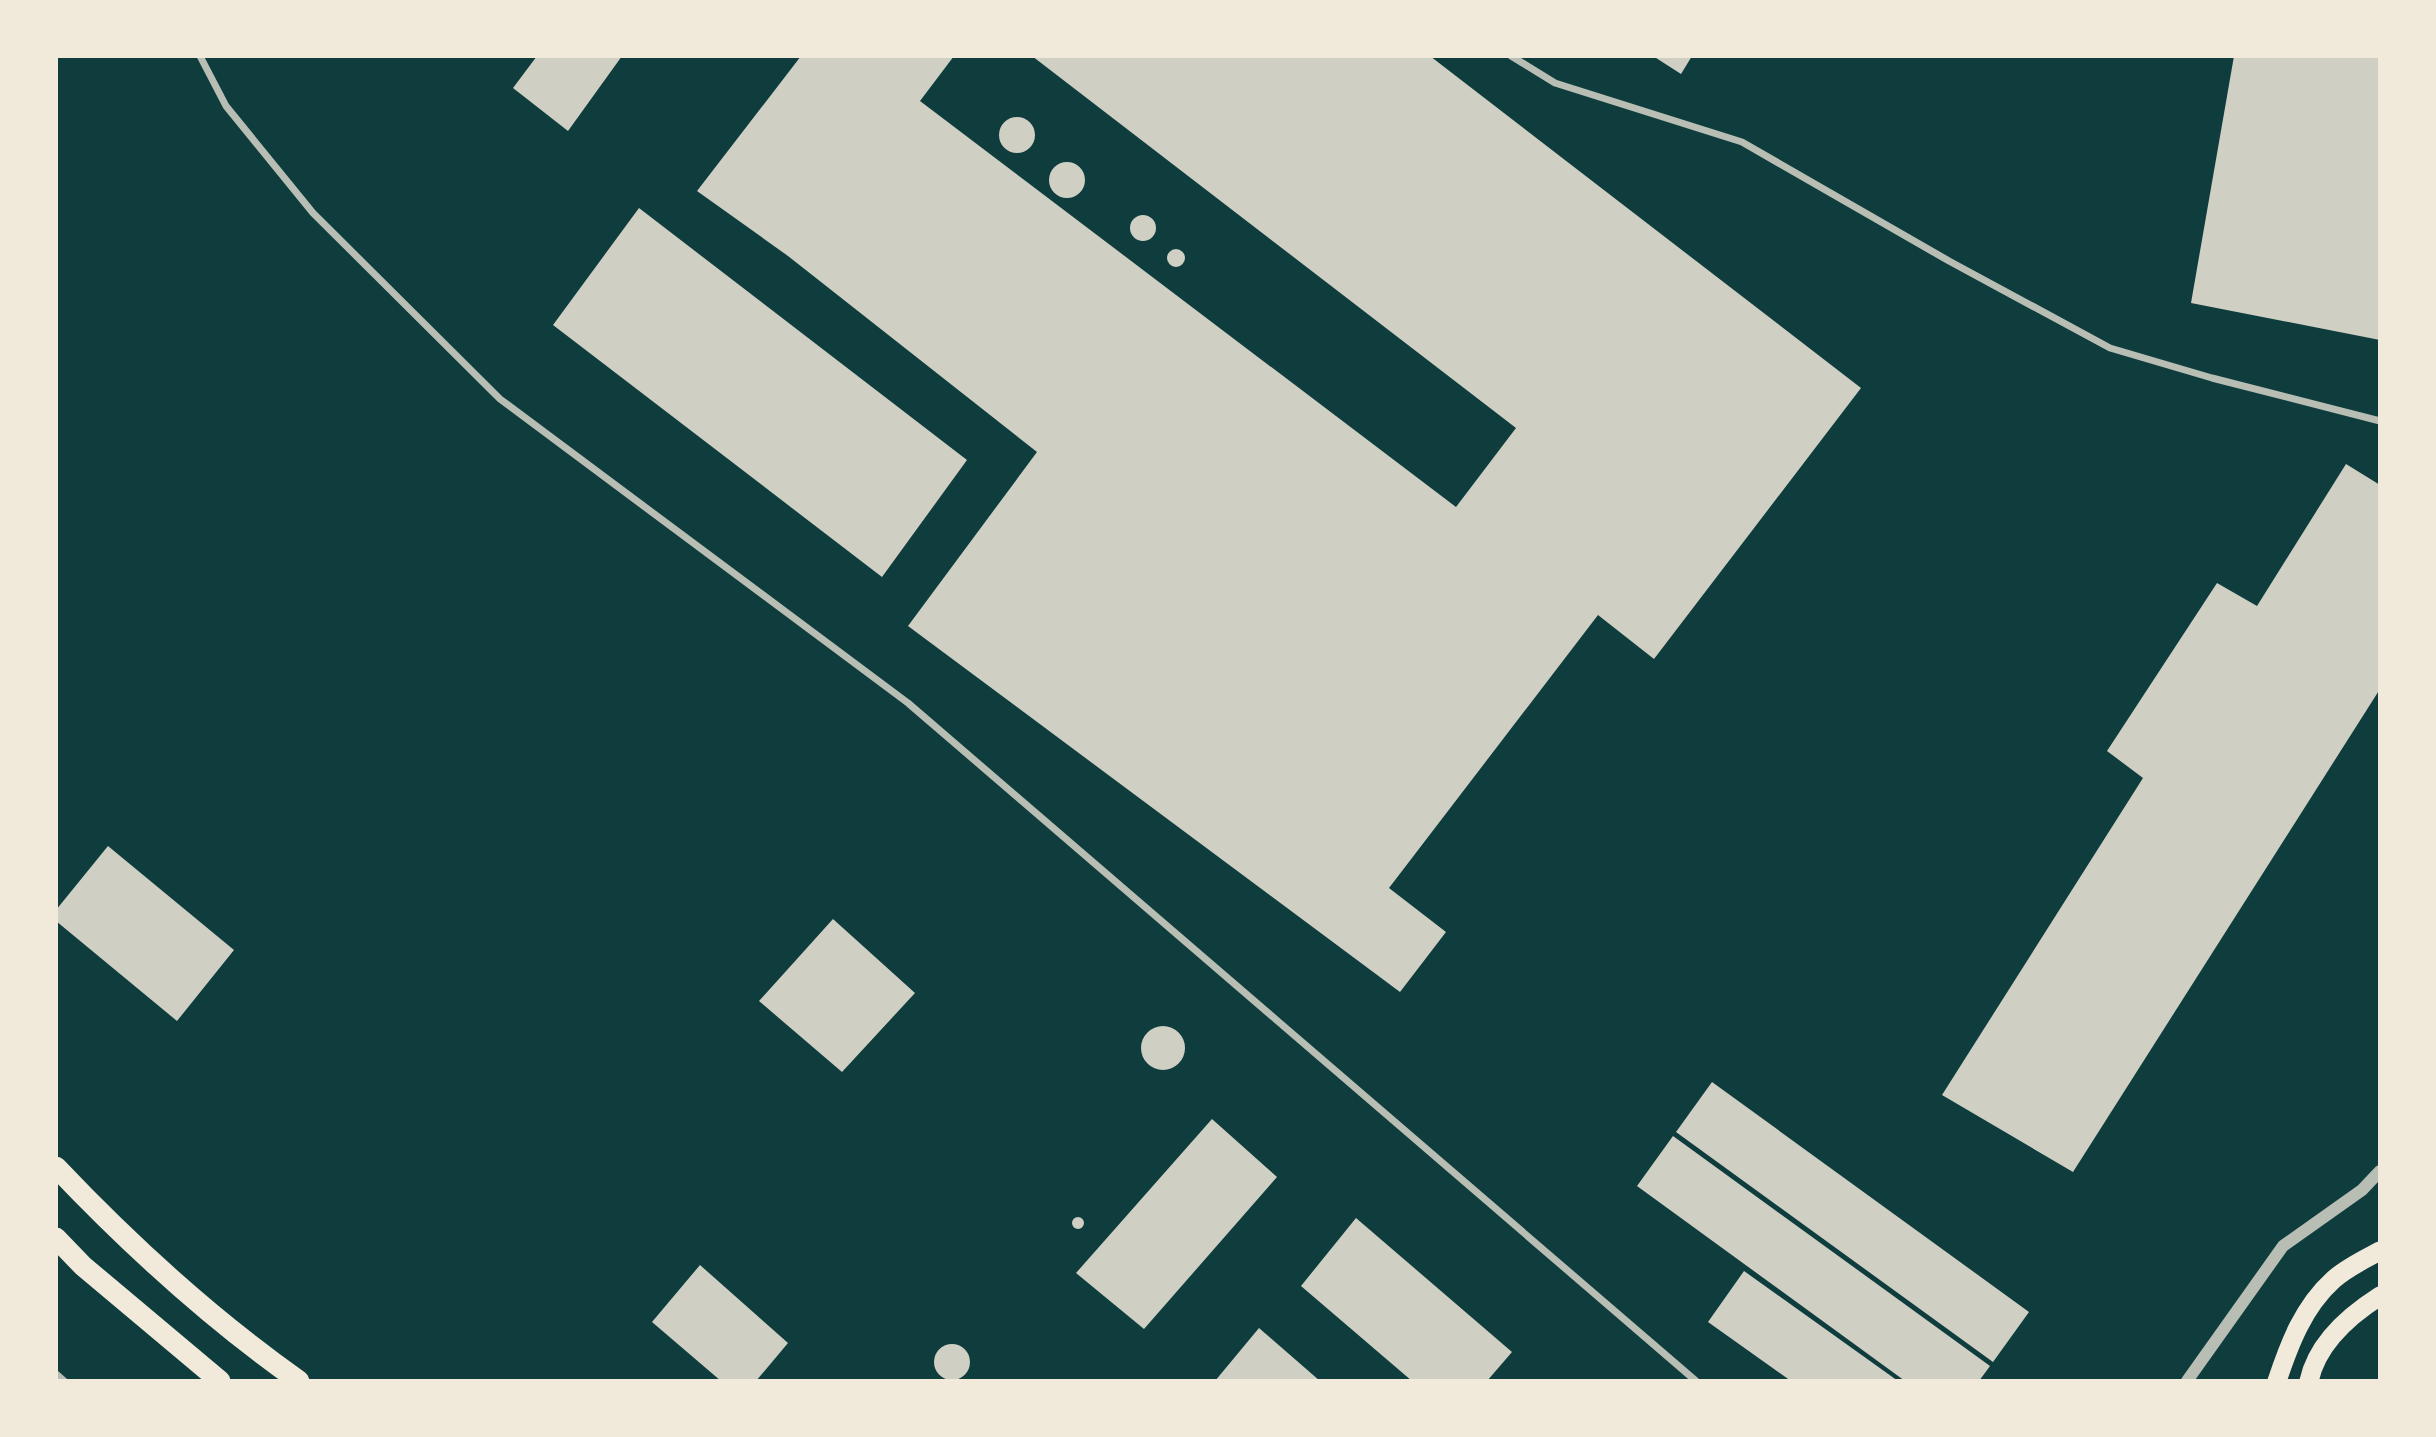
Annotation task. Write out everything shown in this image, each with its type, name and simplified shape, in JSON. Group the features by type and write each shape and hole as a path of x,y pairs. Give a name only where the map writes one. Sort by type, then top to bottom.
{"highway":[{"path":"56,1167 187,1294 299,1381"},
{"path":"56,1238 83,1266 220,1381"},
{"path":"2277,1381 2291,1339 2314,1301 2333,1279 2380,1251"},
{"path":"2309,1381 2322,1351 2341,1326 2380,1296"}],"street":[{"path":"200,56 226,106 313,213 500,399 908,703 1696,1381"},
{"path":"1511,56 1555,83 1742,142 1949,261 2110,348 2212,378 2380,421"},
{"path":"2187,1381 2283,1247 2362,1189 2380,1171"},
{"path":"56,1374 64,1381"}],"building":[{"path":"537,56 622,56 568,131 513,88"},
{"path":"801,56 954,56 920,101 1456,507 1516,428 1032,56 1430,56 1861,388 1654,659 1598,615 1389,888 1446,932 1400,992 908,626 1037,452 788,256 697,191"},
{"path":"1653,56 1692,56 1681,74"},
{"path":"2234,56 2380,56 2380,340 2191,303"},
{"path":"1017,117 1030,122 1035,135 1030,148 1017,153 1004,148 999,135 1004,122"},
{"path":"1067,162 1080,167 1085,180 1080,193 1067,198 1054,193 1049,180 1054,167"},
{"path":"639,208 967,460 882,577 553,325"},
{"path":"1143,215 1152,219 1156,228 1152,237 1143,241 1134,237 1130,228 1134,219"},
{"path":"1176,249 1182,252 1185,258 1182,264 1176,267 1170,264 1167,258 1170,252"},
{"path":"2346,464 2380,485 2380,689 2073,1172 1942,1095 2143,778 2107,751 2217,583 2257,606"},
{"path":"108,846 234,950 177,1021 56,921 56,910"},
{"path":"833,919 915,993 842,1072 759,1001"},
{"path":"1163,1026 1172,1027 1179,1032 1184,1039 1184,1057 1179,1064 1172,1069 1163,1070 1154,1069 1147,1064 1142,1057 1141,1048 1142,1039 1147,1032 1154,1027"},
{"path":"1712,1082 2029,1312 1993,1362 1676,1132"},
{"path":"1212,1119 1277,1177 1144,1329 1076,1273"},
{"path":"1673,1136 1990,1366 1979,1381 1905,1381 1637,1186"},
{"path":"1078,1217 1084,1223 1078,1229 1072,1223"},
{"path":"1356,1218 1512,1352 1487,1381 1412,1381 1301,1286"},
{"path":"700,1265 788,1343 756,1381 721,1381 652,1322"},
{"path":"1744,1271 1898,1381 1791,1381 1708,1322"},
{"path":"1259,1328 1320,1381 1215,1381"},
{"path":"952,1344 965,1349 970,1362 965,1375 952,1380 939,1375 934,1362 939,1349"}]}
